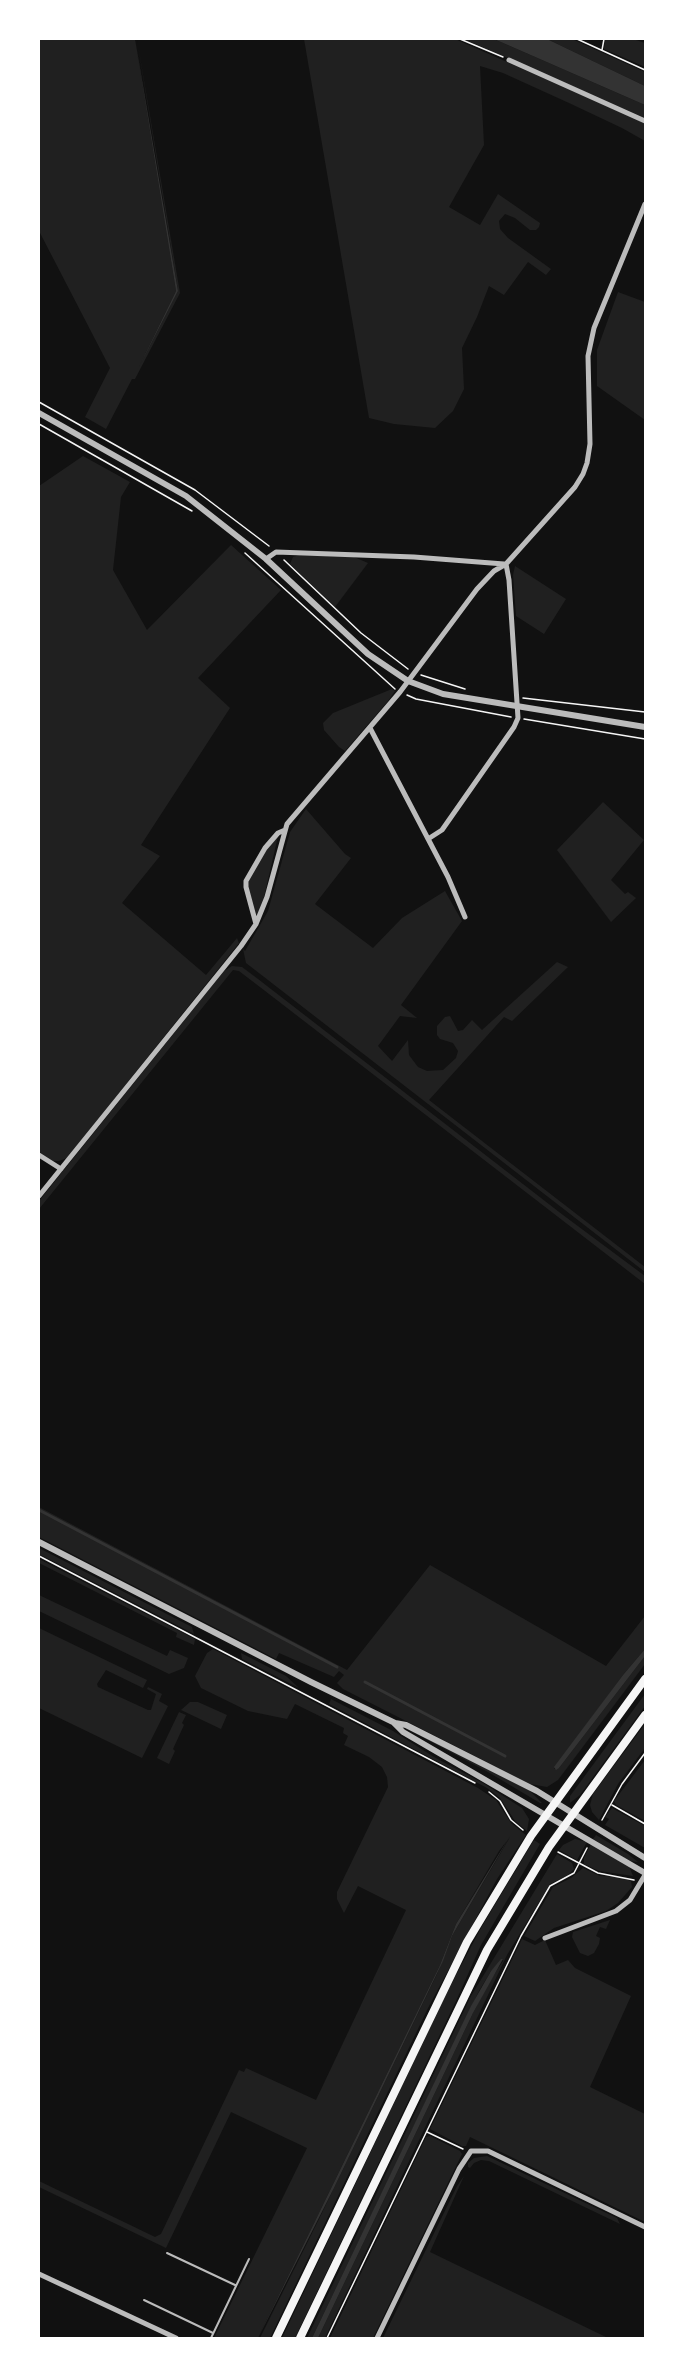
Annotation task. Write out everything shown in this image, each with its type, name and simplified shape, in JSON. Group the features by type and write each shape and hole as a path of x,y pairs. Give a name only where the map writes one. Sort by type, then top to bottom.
{"main road":[{"path":"276,2338 451,1972 531,1836 645,1679"},
{"path":"300,2338 458,2007 499,1931 549,1847 645,1715"}],"street":[{"path":"509,60 645,121"},
{"path":"39,1196 241,946 256,924 267,897 285,830 292,818 408,681 477,589 494,571 506,564 575,487 587,464 590,444 588,356 594,328 645,204"},
{"path":"39,413 186,496 266,559 368,654 408,681 443,694 645,727"},
{"path":"266,559 276,552 414,557 506,564"},
{"path":"428,839 442,830 514,728 518,718 519,706 506,564"},
{"path":"370,728 448,878 465,917"},
{"path":"256,924 246,881 265,848 278,833 285,830"},
{"path":"39,1155 61,1169"},
{"path":"39,1542 395,1723 406,1725 555,1801 645,1858"},
{"path":"395,1723 403,1732 645,1874 630,1900 616,1911 544,1938"},
{"path":"377,2338 468,2154 478,2150 488,2151 645,2227"},
{"path":"39,2274 176,2338"}],"lane":[{"path":"167,2253 236,2286"},
{"path":"211,2338 249,2259"},
{"path":"144,2300 213,2333"}],"path":[{"path":"460,39 509,60"},
{"path":"577,39 645,69"},
{"path":"602,50 604,39"},
{"path":"276,552 361,633 400,665 438,682 471,690"},
{"path":"518,697 645,712"},
{"path":"39,1557 359,1721 478,1785"},
{"path":"597,1828 622,1784 645,1753"},
{"path":"484,1789 500,1802 516,1826 531,1836"},
{"path":"610,1804 645,1824"},
{"path":"327,2338 521,1936 550,1886 574,1873 591,1841"},
{"path":"549,1847 598,1873 617,1875 642,1882"},
{"path":"426,2132 468,2154"}],"shaded area":[{"path":"39,39 135,39 176,291 138,369 178,291 137,39 180,293 106,429 85,417 110,368 39,231"},
{"path":"135,39 178,291 138,369 176,291"},
{"path":"304,39 455,39 645,123 645,141 503,73 480,66 484,145 449,207 480,225 498,194 540,223 536,230 530,230 515,218 505,214 499,221 500,229 508,238 551,269 546,275 528,262 504,295 489,286 462,348 464,389 453,411 435,428 394,424 369,418"},
{"path":"464,39 494,39 645,105 645,118"},
{"path":"494,39 547,39 645,86 645,105"},
{"path":"547,39 572,39 645,72 645,86"},
{"path":"605,39 633,39 645,43 645,67 604,49"},
{"path":"618,292 645,302 645,420 597,386 597,350"},
{"path":"83,456 130,482 121,497 113,570 147,630 231,545 281,590 198,678 230,708 141,845 160,856 122,903 206,975 237,938 239,943 67,1158 53,1161 39,1152 39,486"},
{"path":"299,555 354,557 368,563 335,607 290,564 293,557"},
{"path":"515,566 566,599 544,634 516,616 513,575"},
{"path":"392,689 395,691 388,701 345,751 324,730 323,723 333,713"},
{"path":"603,802 644,840 611,880 625,894 628,892 636,898 611,922 557,850"},
{"path":"306,809 351,858 315,904 373,948 402,918 445,891 462,921 401,1005 417,1018 400,1016 378,1046 392,1061 408,1040 409,1055 418,1067 427,1071 443,1070 456,1058 458,1051 453,1043 440,1039 437,1035 437,1026 445,1017 450,1016 458,1031 463,1030 472,1020 482,1030 557,962 568,967 512,1021 504,1017 429,1100 645,1267 645,1272 246,963 243,949 245,951 268,911 290,832"},
{"path":"278,836 257,917 248,887 249,881 268,847"},
{"path":"232,966 242,967 258,979 645,1276 645,1284 239,971 233,970 39,1209 39,1201 224,971"},
{"path":"39,1507 347,1670 430,1565 606,1666 645,1616 645,1649 623,1675 554,1769 559,1768 645,1656 645,1664 558,1780 547,1787 530,1784 343,1689 337,1683 344,1675 339,1671 334,1677 279,1653 276,1659 39,1537"},
{"path":"39,1548 192,1627 194,1634 39,1554"},
{"path":"39,1559 195,1639 194,1645 176,1637 177,1633 39,1563"},
{"path":"39,1595 167,1656 170,1650 188,1658 184,1668 169,1674 39,1611"},
{"path":"39,1628 147,1680 143,1688 106,1670 97,1684 98,1687 148,1710 151,1710 156,1694 147,1689 148,1687 162,1694 159,1701 168,1706 142,1758 39,1708"},
{"path":"213,1649 478,1788 496,1800 511,1823 526,1835 497,1879 428,2008 270,2338 260,2338 437,1974 452,1936 510,1837 499,1851 456,1924 440,1965 258,2338 214,2338 307,2148 231,2112 166,2248 39,2187 39,2181 155,2237 161,2234 239,2070 244,2072 246,2068 316,2100 406,1910 358,1886 344,1913 337,1899 337,1892 388,1787 387,1777 382,1767 369,1757 344,1745 348,1736 343,1733 344,1728 295,1704 287,1719 248,1711 201,1688 195,1676 207,1653"},
{"path":"645,1649 645,1656 556,1770 554,1767"},
{"path":"241,1653 286,1676 299,1688 242,1659"},
{"path":"645,1694 645,1706 580,1795 570,1803 570,1796"},
{"path":"331,1699 393,1731 522,1808 529,1819 527,1831 515,1821 500,1798 487,1788 329,1704"},
{"path":"190,1702 198,1702 227,1715 221,1729 181,1710"},
{"path":"179,1712 186,1715 169,1764 157,1758"},
{"path":"645,1724 645,1748 618,1784 599,1820 592,1812 590,1805 593,1794"},
{"path":"405,1728 529,1790 542,1803 488,1772"},
{"path":"645,1760 645,1821 616,1805 614,1801"},
{"path":"612,1808 645,1826 645,1848 605,1825 609,1819 605,1817"},
{"path":"596,1835 638,1862 630,1861 593,1839"},
{"path":"510,1836 452,1936 443,1961 334,2188 258,2338 440,1965 456,1924"},
{"path":"575,1839 587,1842 577,1860 559,1850 563,1845"},
{"path":"534,1840 540,1844 481,1945 295,2338 282,2338 446,1994 481,1928"},
{"path":"591,1844 629,1866 633,1876 599,1871 584,1864 584,1858"},
{"path":"557,1854 572,1863 574,1869 568,1875 550,1884 507,1955 325,2338 318,2338 473,2013 503,1959 491,1971 479,1991 312,2338 307,2338 471,1996"},
{"path":"583,1868 600,1876 620,1877 631,1881 632,1887 618,1903 606,1911 554,1928 535,1941 524,1936 553,1887 571,1878"},
{"path":"610,1920 606,1929 600,1927 596,1936 600,1938 599,1944 594,1953 588,1956 580,1953 572,1937 573,1932"},
{"path":"522,1939 535,1945 545,1940 556,1965 568,1960 575,1968 631,1996 590,2087 645,2114 645,2222 470,2137 466,2146 462,2146 430,2129"},
{"path":"503,1959 473,2013 318,2338 312,2338 471,2006 491,1971"},
{"path":"430,2136 462,2154 373,2338 330,2338 426,2137"},
{"path":"487,2156 617,2218 620,2224 489,2161 481,2160 470,2168 468,2167 468,2163 474,2158"},
{"path":"464,2176 430,2252 608,2338 383,2338"}],"waterway":[{"path":"39,1510 337,1667"},
{"path":"365,1682 505,1756"}]}
